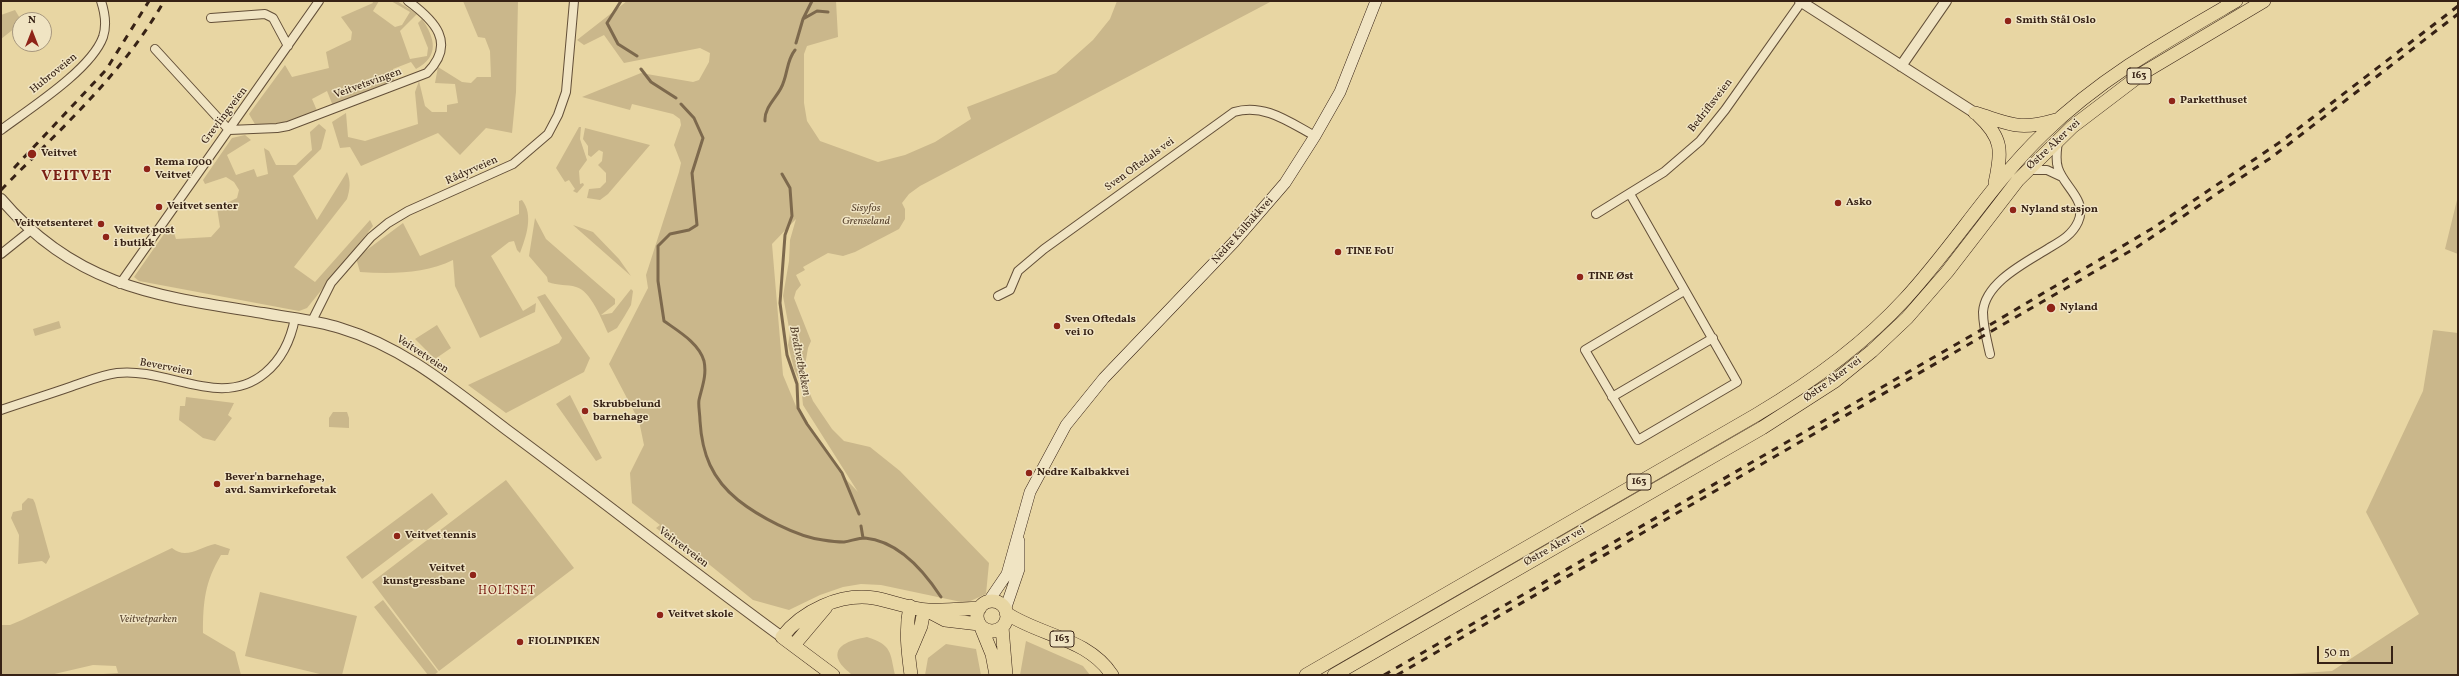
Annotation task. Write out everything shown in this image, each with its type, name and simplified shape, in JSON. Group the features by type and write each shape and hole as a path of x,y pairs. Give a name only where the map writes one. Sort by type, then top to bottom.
{"highway":[{"name":"Østre Aker vei","path":"1306,675 1801,388 1861,341 1905,299 1994,187 2058,120 2118,72 2236,1"},
{"name":"Østre Aker vei","path":"1334,675 1762,428 1835,381 1872,351 1919,305 2027,170 2059,139 2129,82 2264,1"},
{"path":"1975,113 2022,127 2035,126 2058,120"},
{"path":"1975,113 1992,128 1999,143 2000,157 1994,187"},
{"path":"833,675 782,637 800,618 841,600 867,597 925,610 945,620 980,625 992,631 1002,627"},
{"path":"925,610 998,603 1006,612 1002,627 1006,675"},
{"path":"984,605 977,616 992,654 996,675"},
{"path":"794,645 826,606"},
{"path":"910,606 906,638 910,652 911,675"},
{"path":"910,652 921,626 925,610"},
{"name":"163","path":"1006,612 1086,650 1100,660 1112,675"}],"main road":[{"name":"Nedre Kalbakkvei","path":"984,605 1004,580 1019,539 1030,492 1043,464 1066,425 1104,378 1270,202 1316,136 1345,81 1376,1"},
{"name":"Nedre Kalbakkvei","path":"1006,612 1019,569 1019,539"}],"street":[{"name":"Hubroveien","path":"1,130 76,72 96,50 102,39 106,22 101,1"},
{"name":"Grevlingveien","path":"120,284 205,161 229,130 319,1"},
{"name":"Veitvetsvingen","path":"229,130 277,128 288,126 427,73 436,64 440,53 441,42 438,29 433,21 408,1"},
{"name":"Rådyrveien","path":"312,321 316,310 331,283 371,237 388,223 408,212 513,164 548,134 558,115 566,92 574,1"},
{"name":"Bedriftsveien","path":"1596,214 1669,169 1711,128 1801,1 1975,113"},
{"path":"1901,66 1946,1"},
{"path":"211,18 265,14 273,18 288,46"},
{"path":"155,49 229,130"},
{"name":"Sven Oftedals vei","path":"998,296 1010,290 1018,271 1075,225 1234,112 1245,109 1260,109 1274,114 1316,136"},
{"path":"1990,354 1983,312 1989,296 1998,285 2018,268 2066,238 2078,221 2080,204 2062,178 2056,158 2059,139"},
{"path":"2027,170 2047,170 2062,178"},
{"path":"1630,194 1737,382 1638,440 1585,350 1684,291"},
{"name":"Veitvetveien","path":"1,199 31,230 84,267 120,284 169,298 312,321 367,337 397,351 426,370 782,637"},
{"path":"1,254 31,230"},
{"name":"Beverveien","path":"1,410 117,373 154,374 216,389 240,387 261,377 277,360 288,341 294,318"},
{"path":"1612,397 1713,338"}],"green space":[{"path":"372,1 379,1 373,11 395,27 402,25 410,12 391,1 397,1 417,14 400,31 410,59 427,56 428,48 418,23 422,19 430,33 433,46 429,58 424,64 416,69 411,62 393,69 394,81 333,106 327,91 312,99 318,113 291,121 256,126 249,114 285,65 292,77 329,68 326,52 351,40 352,32 341,17 373,3"},
{"path":"463,1 518,1 516,92 512,133 486,128 460,155 438,133 361,166 350,147 340,148 332,122 346,113 348,137 365,141 418,124 415,92 419,81 425,106 432,112 447,112 447,105 458,103 455,84 435,83 438,67 462,82 471,83 477,77 491,77 490,51 485,38 478,37"},
{"name":"Sisyfos Grenseland","path":"627,1 836,1 838,37 807,46 804,54 804,103 807,121 820,141 878,162 905,155 935,142 971,119 967,107 1056,73 1093,40 1110,19 1117,1 1272,1 920,186 909,194 902,203 905,209 905,219 899,229 855,252 843,256 828,253 803,267 805,270 796,275 801,285 796,291 794,298 811,341 808,348 803,377 813,401 832,429 844,441 870,447 900,471 989,563 986,594 966,603 881,585 861,584 843,587 820,595 789,610 753,600 705,561 703,563 656,528 660,525 632,503 630,473 644,445 639,421 609,364 648,288 646,275 681,163 674,145 681,125 680,119 673,114 632,104 630,110 582,97 641,73 693,82 699,80 709,62 710,53 700,48 624,63 604,35 584,45 577,40","holes":["796,219 790,240 789,261 783,296 790,333 788,345 794,369 801,384 803,405 858,492 841,474 798,411 783,375 772,244"]},
{"path":"15,10 16,12 12,12 12,30 1,39 1,15"},
{"path":"319,124 326,130 321,149 293,176 317,220 347,172 350,182 349,192 347,199 294,267 315,282 370,220 373,226 307,308 299,311 139,281 134,277 171,224 176,239 211,237 220,227 217,208 237,198 239,190 234,182 226,177 205,184 203,180 232,138 245,135 251,140 227,155 236,175 254,169 257,177 268,174 264,148 269,151 276,165 296,165 312,150 310,132"},
{"path":"579,127 581,127 580,139 587,160 579,171 580,184 583,183 584,185 577,193 573,191 575,189 569,180 565,182 556,168"},
{"path":"585,128 650,145 608,194 600,200 587,198 589,189 600,188 606,182 606,173 598,165 602,161 603,152 599,150 591,157 588,155 588,146 583,139"},
{"path":"2458,196 2458,254 2445,249"},
{"path":"522,200 528,212 528,226 520,253 517,250 514,241 509,242 491,256 523,311 536,303 535,312 480,338 455,286 453,260 431,268 408,272 360,272 356,258 403,223 420,256 519,214 519,201"},
{"path":"535,218 546,239 615,299 615,304 601,315 612,313 631,289 633,291 631,305 617,328 608,333 591,300 581,290 573,286 548,282 547,277 529,256"},
{"path":"573,225 593,232 619,259 631,276"},
{"path":"545,294 590,358 584,372 506,413 468,385 559,343 562,338 537,297"},
{"path":"59,321 61,328 35,336 33,329"},
{"path":"437,325 451,348 435,359 415,339"},
{"path":"2433,330 2458,333 2458,675 2275,675 2332,671 2419,614 2366,512 2423,391"},
{"path":"570,395 602,458 596,461 556,404"},
{"path":"186,397 234,403 228,415 232,418 215,441 203,438 179,420 180,406 185,406"},
{"path":"333,412 347,412 349,418 349,428 329,427 329,418"},
{"name":"Veitvet kunstgressbane","path":"506,480 574,568 439,671 372,582"},
{"name":"Veitvet tennis","path":"432,493 448,514 362,579 346,557"},
{"path":"28,498 33,499 35,503 50,557 46,564 42,561 18,564 19,535 11,518 13,512 22,510 22,504"},
{"name":"Veitvetparken","path":"215,544 230,549 228,555 221,555 208,583 204,601 203,633 235,652 241,675 89,675 118,673 116,666 93,665 50,675 1,675 1,625 10,625 22,620 172,548 183,553 188,553"},
{"path":"260,592 357,616 342,675 324,675 245,656"},
{"path":"383,600 438,672 434,675 428,675 374,607"},
{"path":"867,637 886,646 891,655 895,675 852,675 841,665 837,655 841,646 851,641"},
{"path":"1026,641 1083,666 1090,675 1020,675"},
{"path":"946,644 976,649 981,675 925,675 928,658"}],"waterway":[{"path":"621,1 607,23 618,44 637,56"},
{"path":"803,19 812,1"},
{"name":"Bredtvetbekken","path":"796,43 803,19 817,11 828,12"},
{"name":"Bredtvetbekken","path":"765,121 766,112 781,88 790,59 795,50"},
{"path":"641,69 651,82 676,98"},
{"path":"681,104 694,118 703,138 692,173 697,225 689,230 670,234 658,246 658,281 664,321 693,343 704,361 705,376 699,400 699,407 703,444 710,465 721,483 738,500 756,513 778,525 802,535 836,542 844,542 860,538 877,540 899,551 927,577 941,597"},
{"name":"Bredtvetbekken","path":"782,174 790,188 792,216 785,235 780,303 787,355 797,384 798,408 807,424 842,473 859,514"},
{"name":"Bredtvetbekken","path":"861,526 863,538"}],"railway":[{"path":"14,168 106,70 149,1"},
{"path":"1,190 110,77 148,28 164,1"},
{"path":"1384,675 1993,323 2153,228 2286,138 2458,6"},
{"path":"1397,675 2137,247 2272,157 2458,14"}],"place":[{"name":"Smith Stål Oslo","path":"2008,21"},
{"name":"Parketthuset","path":"2172,101"},
{"name":"Veitvet","path":"32,154"},
{"name":"Rema 1000 Veitvet","path":"147,169"},
{"name":"Asko","path":"1838,203"},
{"name":"Veitvet senter","path":"159,207"},
{"name":"Nyland stasjon","path":"2013,210"},
{"name":"Veitvetsenteret","path":"101,224"},
{"name":"Veitvet post i butikk","path":"106,237"},
{"name":"TINE FoU","path":"1338,252"},
{"name":"TINE Øst","path":"1580,277"},
{"name":"Nyland","path":"2051,308"},
{"name":"Sven Oftedals vei 10","path":"1057,326"},
{"name":"Skrubbelund barnehage","path":"585,411"},
{"name":"Nedre Kalbakkvei","path":"1029,473"},
{"name":"Bever'n barnehage, avd. Samvirkeforetak","path":"217,484"},
{"name":"Veitvet tennis","path":"397,536"},
{"name":"Veitvet kunstgressbane","path":"473,575"},
{"name":"Veitvet skole","path":"660,615"},
{"name":"FIOLINPIKEN","path":"520,642"}],"district":[{"name":"VEITVET","path":"77,177"},
{"name":"HOLTSET","path":"507,592"}]}
